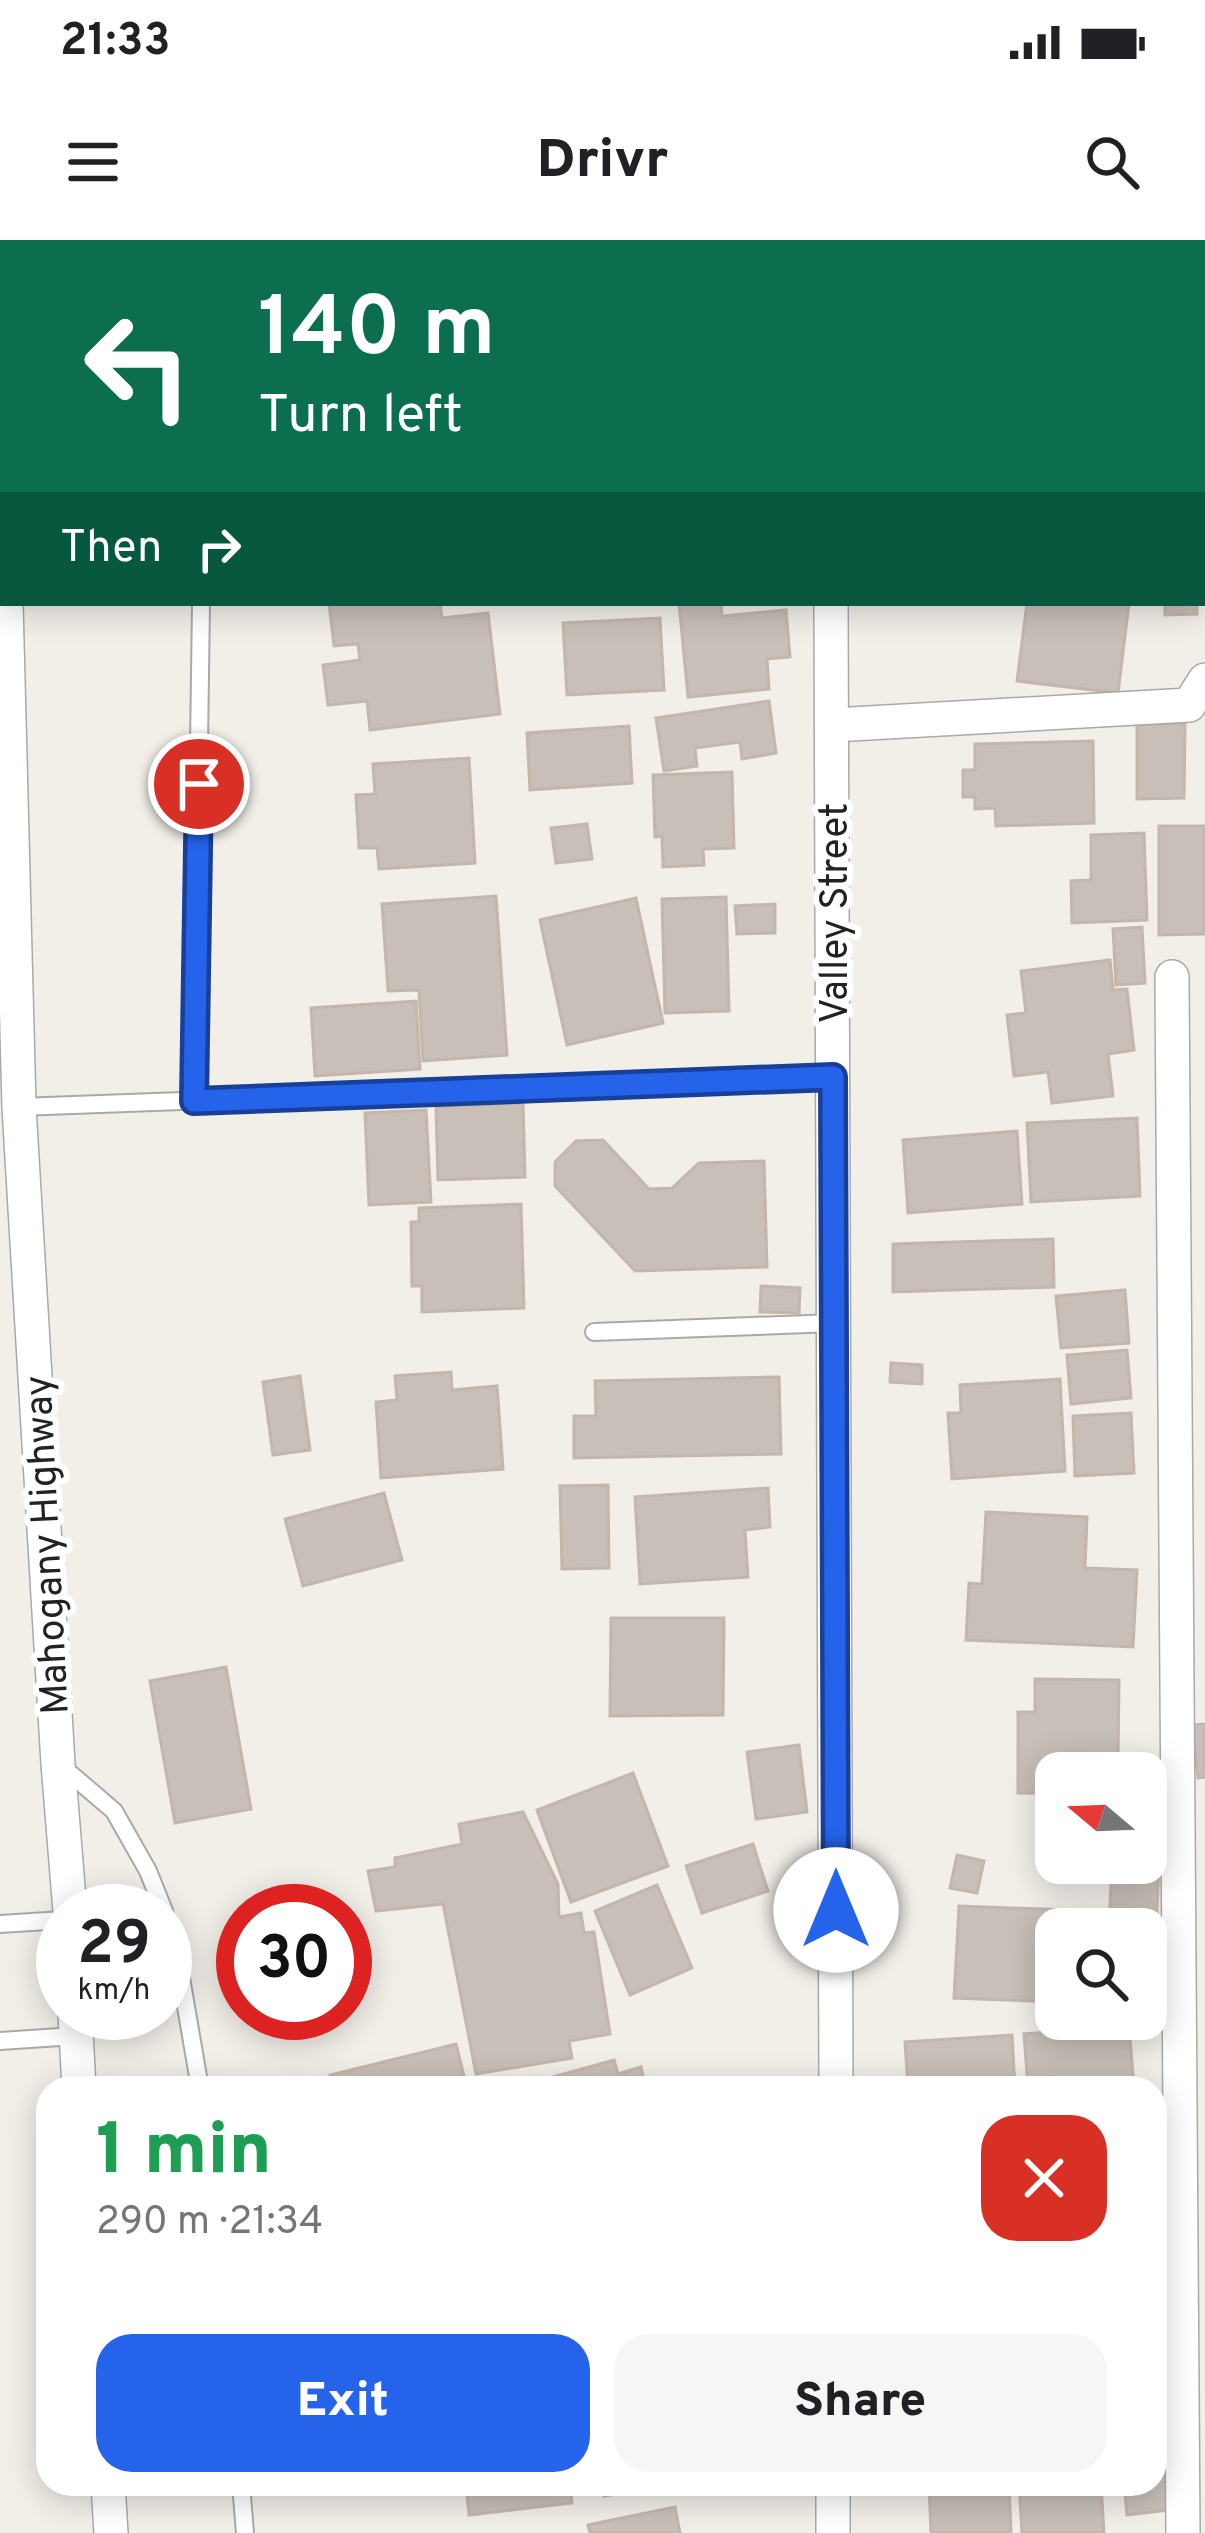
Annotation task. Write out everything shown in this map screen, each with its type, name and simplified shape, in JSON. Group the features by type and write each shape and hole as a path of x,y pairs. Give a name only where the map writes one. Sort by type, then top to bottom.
{"street":[{"name":"Mahogany Highway","path":"6,606 19,1107 68,1884"},
{"name":"Valley Street","path":"831,606 836,2076"},
{"path":"833,725 1189,705 1205,680"},
{"path":"1172,977 1183,2533"},
{"path":"76,2040 78,2076"},
{"path":"109,2496 111,2533"},
{"path":"833,2496 833,2533"}],"lane":[{"path":"194,1101 202,606"},
{"path":"19,1107 833,1077"},
{"path":"594,1332 834,1323"},
{"path":"58,1764 114,1811 153,1884"},
{"path":"0,1924 36,1922"},
{"path":"0,2041 36,2033"},
{"path":"192,2040 198,2076"},
{"path":"242,2496 245,2533"}],"building":[{"path":"329,606 440,606 442,618 488,613 500,714 370,730 367,701 328,705 323,665 360,660 358,644 334,646"},
{"path":"679,606 721,606 722,616 786,610 790,657 767,659 769,689 688,697"},
{"path":"1027,606 1129,606 1118,693 1017,681"},
{"path":"1165,606 1197,606 1197,614 1165,615"},
{"path":"660,618 664,690 567,695 563,623"},
{"path":"769,701 776,753 742,759 740,742 695,748 697,766 664,771 656,718"},
{"path":"1137,724 1185,724 1184,798 1137,799"},
{"path":"629,726 632,783 530,790 527,733"},
{"path":"1093,741 1094,823 996,826 995,808 975,809 975,797 963,797 963,770 975,770 975,744"},
{"path":"469,758 475,863 379,869 377,848 359,848 356,795 375,794 373,764"},
{"path":"732,772 734,848 703,849 704,865 663,867 662,836 655,837 653,775"},
{"path":"587,824 592,859 556,863 551,828"},
{"path":"1159,826 1205,826 1205,934 1159,935"},
{"path":"1144,833 1147,920 1072,923 1071,881 1091,880 1091,835"},
{"path":"496,896 507,1055 423,1061 419,990 388,991 382,904"},
{"path":"726,897 729,1011 665,1013 662,899"},
{"path":"636,898 663,1023 567,1045 540,920"},
{"path":"775,904 775,933 737,934 735,906"},
{"path":"1142,927 1145,983 1116,985 1113,929"},
{"path":"1110,960 1113,990 1127,989 1134,1050 1108,1054 1113,1096 1052,1103 1048,1072 1014,1076 1007,1015 1026,1013 1021,971"},
{"path":"416,1001 420,1069 315,1076 311,1008"},
{"path":"523,1103 525,1177 438,1180 436,1107"},
{"path":"426,1110 431,1202 369,1205 365,1113"},
{"path":"1137,1118 1140,1196 1031,1202 1027,1123"},
{"path":"1017,1131 1022,1204 908,1213 903,1140"},
{"path":"603,1140 649,1189 672,1188 699,1163 764,1161 767,1267 635,1271 555,1186 555,1162 576,1141"},
{"path":"521,1204 524,1308 422,1312 422,1286 412,1286 411,1222 419,1222 419,1208"},
{"path":"1053,1239 1054,1287 893,1292 893,1244"},
{"path":"761,1286 800,1288 799,1313 760,1312"},
{"path":"1125,1290 1129,1343 1061,1348 1056,1296"},
{"path":"1127,1350 1131,1398 1071,1404 1067,1355"},
{"path":"891,1363 922,1365 922,1384 890,1382"},
{"path":"451,1372 452,1390 497,1386 503,1469 381,1478 376,1402 397,1400 395,1376"},
{"path":"300,1376 310,1450 273,1455 263,1382"},
{"path":"779,1377 781,1454 574,1458 574,1416 596,1416 595,1381"},
{"path":"1060,1379 1065,1471 952,1479 948,1413 961,1413 960,1385"},
{"path":"1131,1413 1134,1473 1075,1476 1073,1416"},
{"path":"608,1485 609,1568 562,1569 560,1486"},
{"path":"768,1488 770,1527 745,1530 748,1577 640,1584 635,1497"},
{"path":"384,1493 402,1560 303,1586 285,1519"},
{"path":"986,1512 1087,1517 1085,1568 1137,1570 1133,1647 966,1640 969,1583 982,1584"},
{"path":"611,1618 724,1618 723,1715 610,1716"},
{"path":"226,1667 251,1809 175,1823 150,1681"},
{"path":"1035,1679 1119,1680 1118,1752 1035,1752 1035,1793 1018,1793 1018,1712 1035,1712"},
{"path":"1205,1724 1205,1777 1198,1778 1192,1725"},
{"path":"799,1745 807,1812 756,1819 747,1752"},
{"path":"633,1773 668,1866 571,1902 537,1810"},
{"path":"523,1812 558,1884 559,1917 581,1913 584,1933 594,1932 610,2034 569,2041 572,2058 476,2074 443,1904 376,1911 368,1871 395,1867 395,1858 462,1844 459,1824"},
{"path":"753,1844 768,1891 702,1913 686,1866"},
{"path":"957,1855 984,1861 977,1893 950,1888"},
{"path":"1111,1884 1158,1884 1157,1908 1110,1908"},
{"path":"657,1885 692,1968 630,1995 595,1911"},
{"path":"959,1906 1035,1909 1035,2001 954,1998"},
{"path":"1035,2033 1035,2040 1130,2040 1133,2076 1027,2076 1024,2034"},
{"path":"1012,2035 1014,2076 907,2076 905,2042"},
{"path":"456,2044 464,2076 330,2076"},
{"path":"614,2060 618,2074 641,2067 643,2076 556,2076"},
{"path":"1167,2490 1169,2510 1127,2515 1125,2496 1167,2496"},
{"path":"467,2496 571,2496 572,2503 469,2515"},
{"path":"929,2496 1009,2496 1011,2533 931,2533"},
{"path":"1020,2496 1102,2496 1104,2533 1022,2533"},
{"path":"675,2507 680,2533 590,2533 588,2525"}],"route":[{"path":"199,784 194,1101 833,1077 836,1910"}]}
